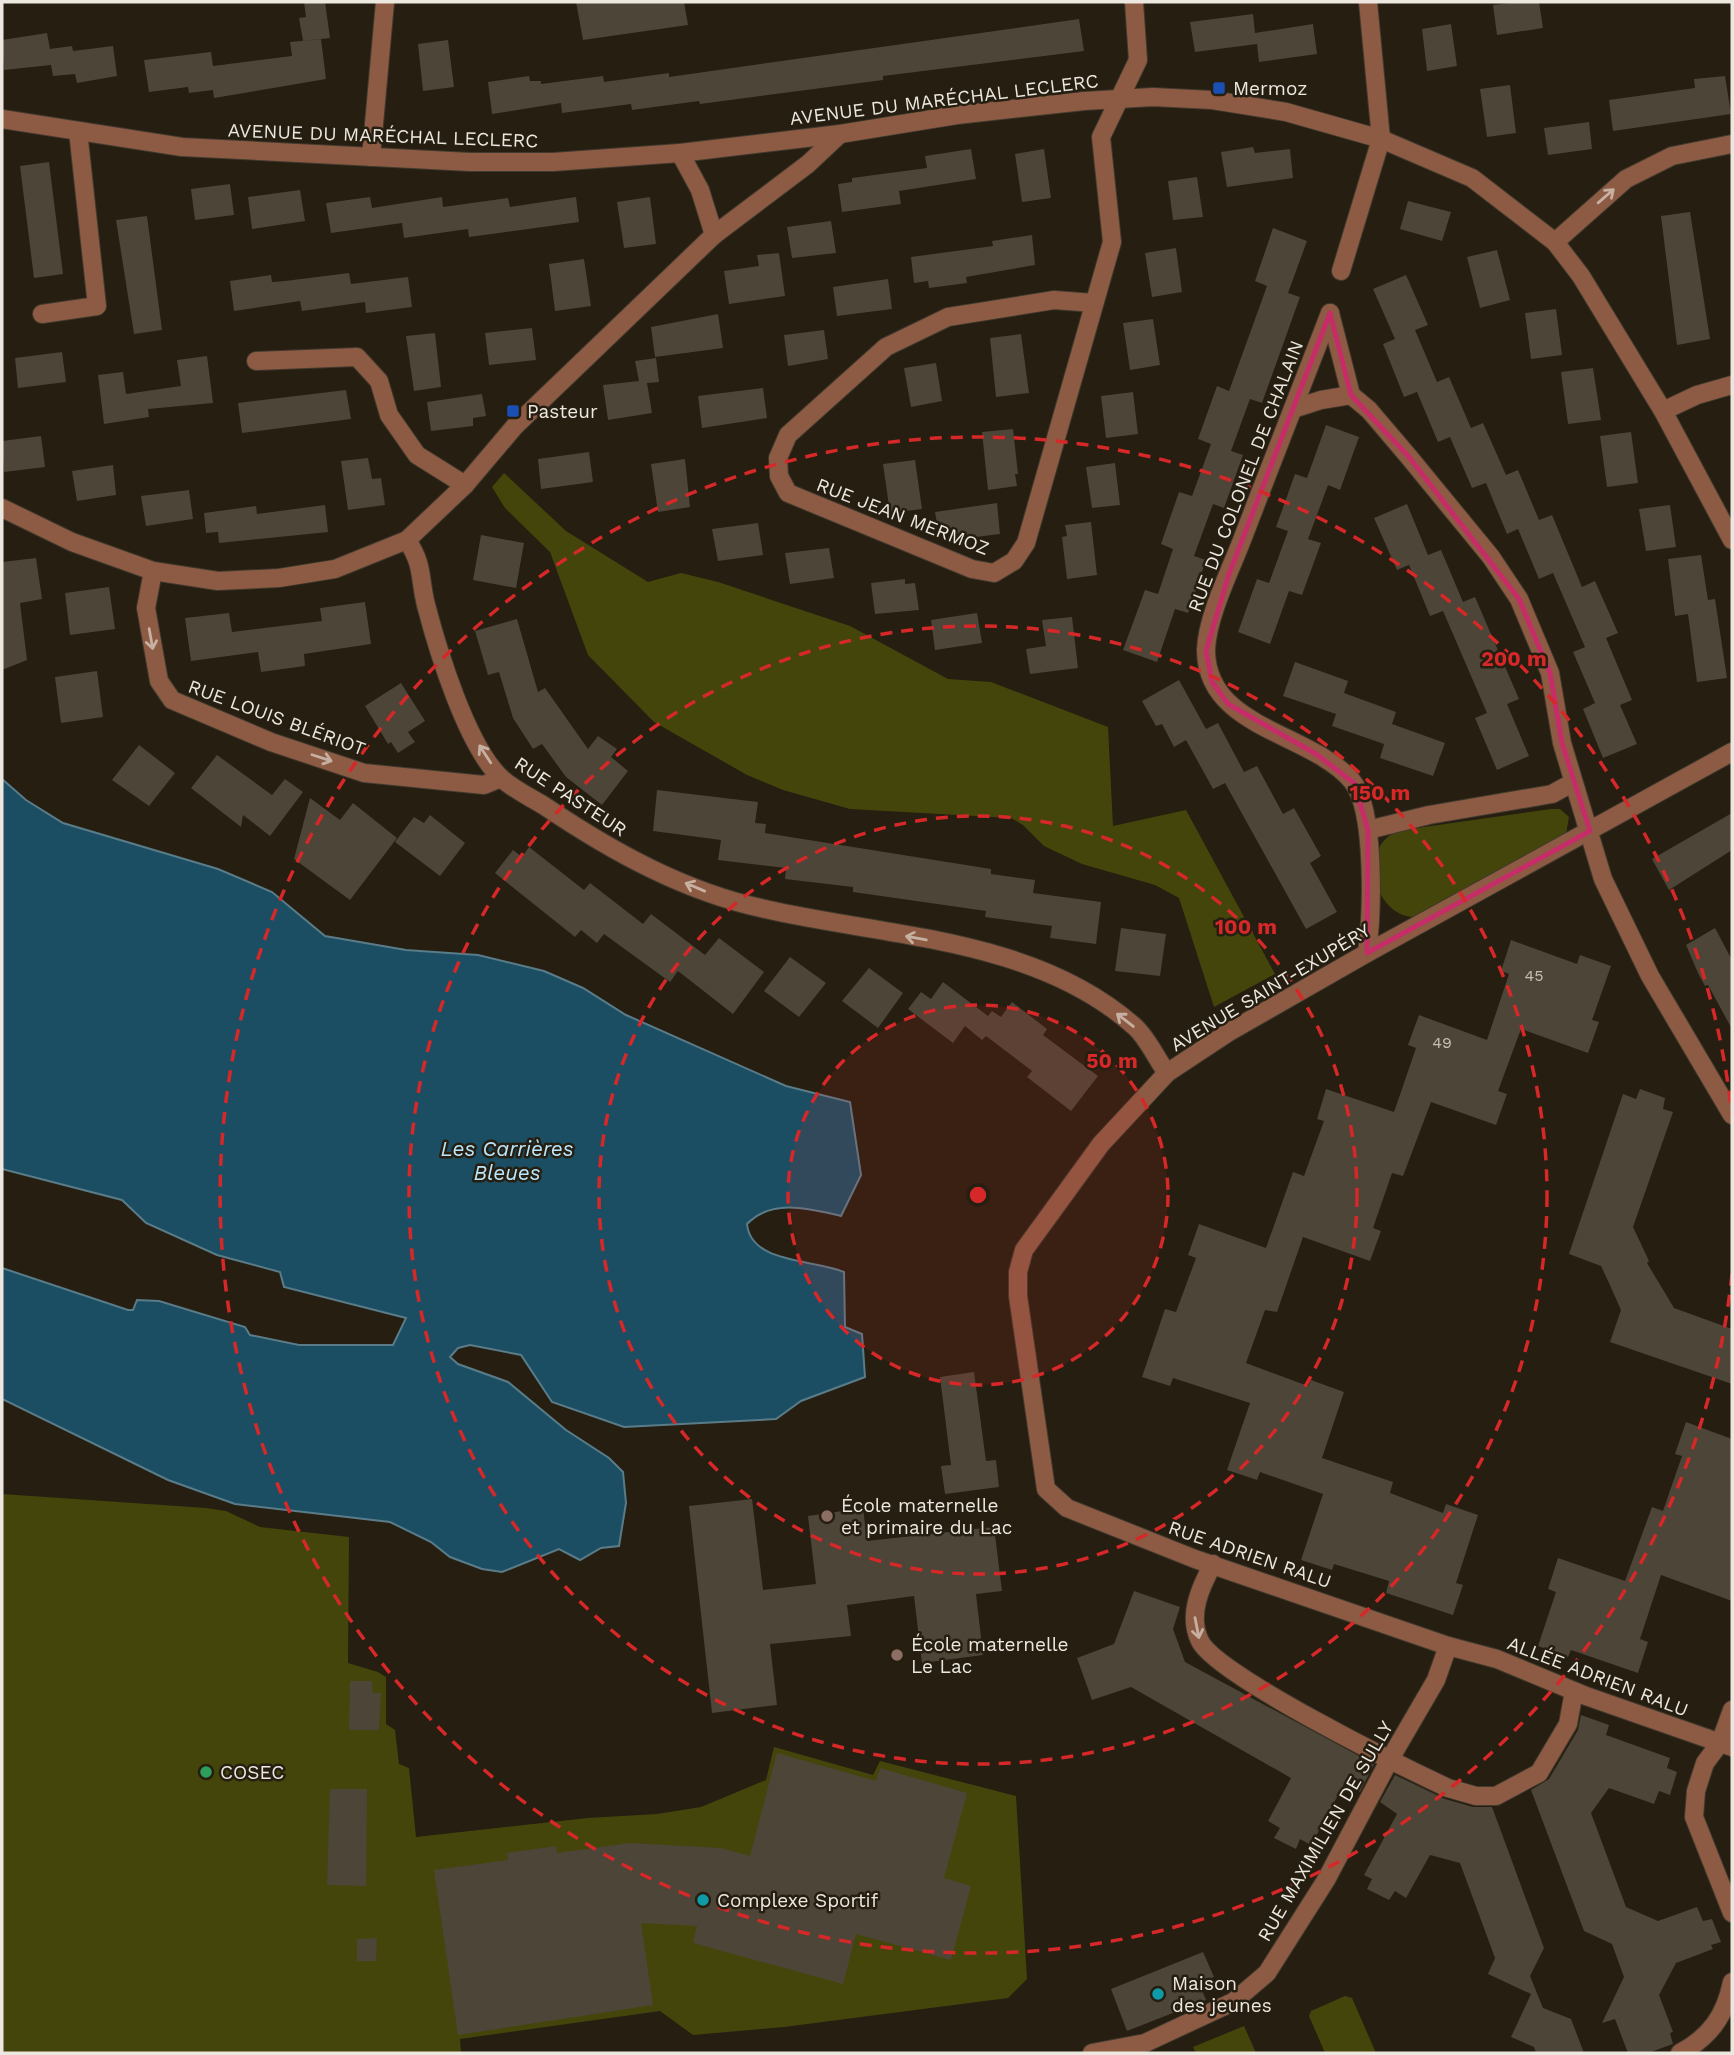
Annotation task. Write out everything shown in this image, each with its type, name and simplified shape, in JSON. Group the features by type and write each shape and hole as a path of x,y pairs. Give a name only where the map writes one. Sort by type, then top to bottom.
{"street":[{"path":"370,157 385,2"},
{"name":"RUE JEAN MERMOZ","path":"1094,303 1054,300 948,317 886,347 788,435 778,458 779,476 788,493 972,569 994,573 1014,561 1026,543 1112,242 1101,136 1138,60 1134,2"},
{"path":"1341,271 1381,139 1368,2"},
{"name":"AVENUE DU MARÉCHAL LECLERC","path":"2,119 182,147 470,162 540,162 680,153 840,134 957,115 1120,99 1177,98 1286,112 1381,139 1472,178 1555,242 1581,275 1663,411 1732,540"},
{"path":"42,314 97,306 78,131"},
{"path":"2,508 72,542 153,571 218,581 279,578 335,569 407,540 465,485 515,426 715,234 808,164 840,134"},
{"path":"1555,242 1626,179 1672,156 1732,144"},
{"path":"680,153 700,190 715,234"},
{"name":"RUE DU COLONEL DE CHALAIN","path":"1351,395 1330,313 1229,574 1209,630 1206,651 1212,682 1228,704 1316,754 1354,783 1368,830 1371,894 1367,953"},
{"path":"256,361 357,357 379,381 389,415 417,455 465,485"},
{"path":"1663,411 1697,395 1732,385"},
{"path":"1293,409 1321,400 1351,395 1369,410 1490,557 1519,599 1550,673 1572,783 1590,831 1603,879 1640,955 1732,1115"},
{"name":"RUE PASTEUR","path":"407,540 419,559 424,599 450,680 482,751 501,778 602,844 714,896 821,921 981,949 1030,966 1100,1000 1135,1027 1167,1073"},
{"name":"RUE LOUIS BLÉRIOT","path":"153,571 146,608 159,681 172,700 271,742 365,773 484,785 501,778"},
{"name":"AVENUE SAINT-EXUPÉRY","path":"1046,1489 1018,1296 1018,1272 1024,1250 1101,1144 1167,1073 1229,1032 1367,953 1732,752"},
{"path":"1368,830 1429,815 1552,794 1572,783"},
{"name":"RUE ADRIEN RALU","path":"1046,1489 1067,1508 1213,1564 1448,1646"},
{"path":"1213,1564 1200,1588 1195,1618 1200,1641 1219,1662 1390,1759 1448,1788 1476,1796 1496,1796 1539,1773 1551,1758 1568,1724 1574,1691"},
{"name":"ALLÉE ADRIEN RALU","path":"1448,1646 1497,1659 1574,1691 1726,1745"},
{"name":"RUE MAXIMILIEN DE SULLY","path":"1092,2053 1144,2043 1208,2014 1233,2002 1267,1973 1326,1880 1390,1759 1436,1681 1448,1646"},
{"path":"1732,1710 1726,1745 1705,1763 1696,1791 1694,1817 1732,1913"},
{"path":"1680,2053 1701,2042 1716,2025 1728,2000 1732,1982"}],"highlighted area":[{"path":"1330,313 1351,395 1409,457 1519,599 1550,673 1562,743 1590,831 1367,953 1368,830 1354,783 1316,754 1228,704 1212,682 1206,651 1229,574"}],"shaded area":[{"path":"504,473 566,531 648,582 681,573 718,582 850,626 948,679 991,682 1108,727 1113,826 1186,810 1275,974 1214,1007 1179,898 1155,885 1082,864 1044,846 1023,825 1011,818 850,809 783,790 747,775 654,722 588,655 550,552 505,508 492,487"},
{"path":"1560,809 1569,817 1566,834 1413,917 1398,913 1387,904 1379,891 1375,861 1380,847 1389,836 1403,830"},
{"name":"COSEC","path":"2,1494 206,1508 226,1511 260,1527 349,1537 348,1663 386,1677 386,1724 395,1730 399,1764 409,1768 416,1837 588,1818 657,1814 701,1807 766,1780 774,1747 873,1775 880,1761 1016,1796 1027,1979 1008,1998 784,2027 693,2035 660,2011 460,2039 461,2053 2,2053"},
{"path":"1345,1996 1352,1998 1376,2053 1325,2053 1309,2016 1311,2011"},
{"path":"1244,2026 1256,2053 1196,2053 1193,2047"}],"water":[{"name":"Les Carrières Bleues","path":"2,779 26,800 63,823 218,869 272,892 325,936 406,950 478,955 544,971 583,988 626,1015 786,1086 850,1102 861,1175 841,1216 804,1209 780,1208 757,1216 747,1224 751,1237 760,1247 772,1253 844,1272 845,1327 862,1334 865,1377 801,1401 776,1419 624,1427 552,1402 521,1355 470,1345 458,1348 450,1357 458,1364 508,1382 566,1430 609,1458 623,1472 626,1503 619,1546 601,1548 580,1560 559,1549 502,1572 482,1569 450,1557 431,1542 390,1522 235,1504 168,1480 2,1399 2,1268 128,1310 133,1310 137,1300 159,1301 245,1327 250,1335 299,1345 393,1345 406,1318 284,1287 280,1272 217,1255 146,1223 122,1200 2,1169"}],"building":[{"path":"304,2 325,2 330,38 303,41 299,18 306,17"},
{"path":"576,2 684,2 688,25 583,40"},
{"path":"1539,2 1543,28 1497,35 1493,5"},
{"path":"1253,14 1255,33 1313,24 1317,54 1259,62 1257,44 1195,52 1190,22"},
{"path":"1079,19 1084,51 883,76 883,80 700,104 699,101 632,110 631,104 562,113 561,103 492,114 488,82 529,76 530,81 541,81 541,84 603,76 604,82 669,73 669,77"},
{"path":"1451,24 1457,66 1427,71 1422,29"},
{"path":"47,33 50,49 72,46 73,51 113,46 117,76 77,83 75,74 53,76 51,65 4,70 2,40"},
{"path":"321,39 326,79 214,98 213,90 189,93 188,87 149,92 144,60 211,52 213,66 292,56 290,42"},
{"path":"448,40 454,87 423,91 418,44"},
{"path":"1725,76 1731,114 1613,131 1609,100 1695,88 1694,79"},
{"path":"1510,85 1516,133 1487,137 1480,89"},
{"path":"1589,122 1592,149 1548,155 1544,128"},
{"path":"1253,147 1255,153 1290,149 1293,178 1227,187 1221,152"},
{"path":"971,149 976,179 899,191 901,204 842,212 838,184 852,182 852,178 927,168 925,156"},
{"path":"1044,149 1051,198 1022,202 1015,154"},
{"path":"49,162 63,274 34,278 20,166"},
{"path":"1197,177 1203,217 1173,220 1168,181"},
{"path":"230,184 234,215 195,220 191,189"},
{"path":"300,190 305,221 252,229 248,197"},
{"path":"370,197 372,208 442,197 443,207 508,198 510,207 576,197 579,222 469,237 468,229 404,238 402,223 331,233 326,203"},
{"path":"650,197 656,244 624,248 617,202"},
{"path":"1408,201 1451,212 1442,241 1400,229"},
{"path":"1690,212 1710,339 1677,345 1661,216"},
{"path":"147,216 162,330 134,334 116,220"},
{"path":"831,221 836,253 792,258 787,227"},
{"path":"1273,228 1307,241 1288,293 1300,297 1262,403 1250,399 1231,451 1243,455 1224,508 1213,504 1194,556 1206,560 1188,613 1175,609 1157,662 1123,650 1145,590 1158,594 1173,549 1161,544 1179,492 1192,496 1211,444 1198,439 1217,386 1229,391 1267,286 1255,281"},
{"path":"1032,235 1035,265 966,277 967,283 929,288 928,281 914,283 911,257 993,246 992,241"},
{"path":"1176,248 1182,292 1152,297 1145,253"},
{"path":"1497,250 1510,300 1480,308 1467,257"},
{"path":"779,253 785,296 729,304 724,271 759,266 757,255"},
{"path":"584,259 591,306 555,311 549,264"},
{"path":"349,273 351,284 408,277 412,307 366,313 365,302 302,311 300,301 234,311 230,281 271,275 272,282"},
{"path":"1406,275 1428,325 1415,330 1437,382 1449,377 1471,428 1483,423 1506,475 1518,470 1539,520 1552,515 1582,587 1595,581 1618,633 1606,638 1632,700 1620,705 1637,744 1603,758 1583,709 1595,703 1573,652 1585,647 1553,573 1539,579 1518,529 1507,534 1486,483 1472,488 1450,437 1438,442 1417,392 1404,397 1383,344 1395,339 1373,289"},
{"path":"888,279 892,309 837,316 833,287"},
{"path":"1556,309 1562,355 1531,359 1525,313"},
{"path":"718,314 723,348 655,357 651,327"},
{"path":"1153,319 1160,365 1130,370 1123,323"},
{"path":"532,328 536,360 489,365 485,333"},
{"path":"824,330 828,359 788,366 784,335"},
{"path":"435,333 441,387 414,391 406,336"},
{"path":"1021,334 1029,393 996,397 990,338"},
{"path":"62,352 66,382 18,388 15,358"},
{"path":"207,356 213,403 148,409 149,417 104,424 98,375 123,372 126,394 181,386 177,360"},
{"path":"656,358 659,382 647,383 652,413 608,420 603,385 639,381 635,361"},
{"path":"936,363 942,401 911,407 904,368"},
{"path":"1593,368 1601,420 1568,424 1561,372"},
{"path":"763,388 767,418 702,428 698,396"},
{"path":"346,390 351,419 242,433 238,403"},
{"path":"1133,392 1138,434 1106,438 1101,396"},
{"path":"482,394 486,416 473,418 473,426 431,431 427,402"},
{"path":"1326,425 1359,437 1340,490 1328,485 1308,539 1321,543 1302,595 1289,591 1270,644 1238,632 1257,579 1269,583 1288,531 1276,527 1295,474 1307,478"},
{"path":"1013,429 1017,486 988,490 982,432"},
{"path":"1631,432 1638,483 1607,487 1600,436"},
{"path":"41,436 45,467 4,472 2,441"},
{"path":"589,452 593,482 541,489 538,459"},
{"path":"368,458 372,479 381,478 385,505 348,510 341,461"},
{"path":"685,459 690,507 658,512 651,464"},
{"path":"915,460 922,509 890,513 883,464"},
{"path":"1115,463 1120,505 1092,508 1086,467"},
{"path":"113,465 116,495 77,501 72,471"},
{"path":"189,490 193,519 146,526 141,496"},
{"path":"997,503 1000,534 952,540 951,534 939,535 935,512"},
{"path":"1407,504 1428,555 1441,550 1463,602 1475,597 1519,699 1507,704 1529,756 1497,770 1475,718 1487,713 1443,611 1430,616 1409,565 1397,570 1374,518"},
{"path":"325,505 328,532 219,543 218,532 206,533 204,513 256,506 257,514"},
{"path":"1670,505 1676,547 1646,551 1639,509"},
{"path":"1091,522 1097,575 1067,579 1062,537 1067,536 1065,525"},
{"path":"758,523 763,555 718,561 712,529"},
{"path":"481,535 524,543 516,588 473,580"},
{"path":"829,548 834,578 790,584 785,553"},
{"path":"1701,555 1708,600 1715,599 1727,678 1697,682 1688,614 1675,616 1668,559"},
{"path":"36,558 42,599 20,603 27,660 2,670 2,562"},
{"path":"905,579 905,584 915,583 919,610 875,614 871,583"},
{"path":"109,587 115,629 70,635 65,593"},
{"path":"365,602 371,644 304,654 305,666 261,672 258,652 191,661 185,618 229,613 232,632 322,621 320,608"},
{"path":"977,613 982,643 935,650 931,620"},
{"path":"1072,617 1078,668 1030,674 1026,649 1046,646 1042,620"},
{"path":"517,619 538,692 545,688 588,749 598,736 617,749 611,757 628,771 602,805 566,777 542,744 533,749 513,718 499,672 488,675 475,631"},
{"path":"1295,662 1348,681 1344,693 1396,712 1392,724 1445,743 1433,776 1380,758 1384,744 1332,726 1336,714 1283,696"},
{"path":"97,671 103,717 61,723 55,677"},
{"path":"1179,680 1206,729 1218,723 1244,772 1257,766 1283,814 1294,808 1321,856 1310,863 1337,912 1306,929 1225,783 1213,789 1186,740 1174,747 1162,724 1156,726 1142,701"},
{"path":"401,683 425,721 408,732 415,742 398,753 391,742 388,744 365,706"},
{"path":"139,745 175,773 149,806 112,780"},
{"path":"217,755 272,795 285,779 303,792 270,836 243,815 241,827 191,788"},
{"path":"657,790 758,802 755,823 766,824 765,833 991,869 991,874 1035,880 1033,893 1101,902 1096,944 1050,938 1052,926 985,917 986,911 853,892 853,887 785,879 786,868 718,860 721,840 653,831"},
{"path":"310,798 340,820 353,803 397,838 350,900 294,859"},
{"path":"1732,813 1732,850 1669,890 1652,859"},
{"path":"430,815 465,843 440,876 395,842 414,817 424,823"},
{"path":"529,847 584,890 590,883 643,924 651,914 705,955 719,938 764,972 733,1014 678,971 670,982 604,934 597,943 581,930 575,937 495,873 513,850 522,857"},
{"path":"1121,928 1166,934 1160,976 1115,971"},
{"path":"1715,928 1732,960 1732,1029 1708,985 1705,986 1686,945"},
{"path":"1511,940 1577,964 1580,955 1611,966 1592,1020 1599,1022 1588,1053 1521,1029 1498,1091 1507,1094 1496,1125 1431,1102 1403,1176 1392,1173 1373,1228 1381,1231 1370,1261 1303,1237 1277,1312 1265,1310 1246,1363 1308,1386 1311,1380 1344,1392 1322,1458 1393,1482 1390,1493 1443,1513 1446,1504 1478,1515 1456,1583 1463,1585 1453,1615 1386,1593 1389,1581 1334,1564 1332,1570 1301,1560 1323,1494 1260,1472 1257,1480 1227,1470 1250,1403 1173,1378 1170,1386 1142,1377 1165,1309 1176,1312 1196,1258 1188,1255 1199,1224 1266,1248 1293,1172 1304,1176 1324,1121 1317,1119 1326,1089 1394,1112 1416,1048 1408,1045 1419,1015 1487,1040 1509,974 1501,971"},
{"path":"790,957 826,983 799,1017 764,991"},
{"path":"869,968 903,993 878,1028 842,1001"},
{"path":"943,982 988,1016 992,1011 1001,1017 1012,1002 1047,1029 1043,1035 1098,1076 1071,1111 1027,1077 1032,1071 986,1036 982,1040 965,1026 953,1043 908,1009 921,992 931,999"},
{"path":"1640,1089 1665,1098 1663,1109 1673,1112 1633,1227 1649,1261 1647,1263 1674,1308 1732,1329 1732,1384 1610,1342 1621,1310 1609,1283 1601,1266 1569,1254 1623,1094 1636,1099"},
{"path":"974,1372 986,1461 996,1460 999,1487 945,1494 941,1466 951,1465 940,1377"},
{"path":"1686,1422 1732,1439 1732,1601 1661,1575 1640,1639 1648,1642 1638,1673 1571,1650 1568,1657 1538,1646 1556,1592 1548,1589 1558,1558 1625,1581 1652,1507 1663,1511 1682,1456 1675,1454"},
{"path":"752,1499 763,1590 816,1584 808,1516 863,1508 867,1541 994,1527 1002,1591 976,1594 983,1655 922,1663 914,1596 847,1605 851,1636 770,1644 777,1705 712,1713 689,1506"},
{"path":"1134,1591 1180,1607 1173,1629 1185,1662 1374,1764 1360,1792 1344,1784 1311,1845 1300,1839 1296,1849 1274,1838 1280,1828 1268,1821 1291,1778 1131,1687 1092,1700 1077,1658 1114,1644"},
{"path":"350,1681 372,1681 373,1693 381,1693 379,1730 349,1730"},
{"path":"1581,1715 1609,1725 1606,1735 1670,1758 1667,1768 1677,1772 1670,1795 1659,1791 1654,1804 1609,1788 1591,1813 1626,1907 1658,1921 1697,1907 1703,1921 1712,1919 1721,1942 1711,1945 1713,1949 1676,1963 1659,1995 1673,2032 1670,2033 1673,2044 1648,2053 1628,2053 1615,2019 1602,2023 1624,1977 1612,1944 1584,1931 1531,1790 1549,1779 1578,1730"},
{"name":"Complexe Sportif","path":"777,1753 876,1781 880,1768 967,1793 944,1878 971,1886 951,1960 856,1934 843,1984 693,1943 697,1926 641,1923 653,2005 458,2035 434,1870 508,1860 507,1853 556,1846 557,1853 630,1843 721,1848 750,1856"},
{"path":"1395,1775 1445,1799 1473,1807 1492,1807 1544,1948 1530,1976 1543,2008 1571,2019 1584,2053 1536,2053 1534,2047 1511,2037 1531,1994 1488,1974 1495,1958 1460,1863 1430,1855 1406,1898 1395,1891 1389,1900 1367,1889 1372,1879 1364,1875 1397,1814 1380,1802"},
{"path":"330,1789 367,1789 366,1886 327,1885"},
{"path":"377,1938 376,1961 357,1961 357,1939"},
{"name":"Maison des jeunes","path":"1203,1952 1214,1977 1199,1983 1206,2000 1127,2031 1111,1989"}],"place":[{"name":"Mermoz","path":"1219,88"},
{"name":"Pasteur","path":"513,411"},
{"name":"École maternelle et primaire du Lac","path":"827,1516"},
{"name":"École maternelle Le Lac","path":"897,1655"},
{"name":"COSEC","path":"206,1772"},
{"name":"Complexe Sportif","path":"703,1900"},
{"name":"Maison des jeunes","path":"1158,1994"}]}
